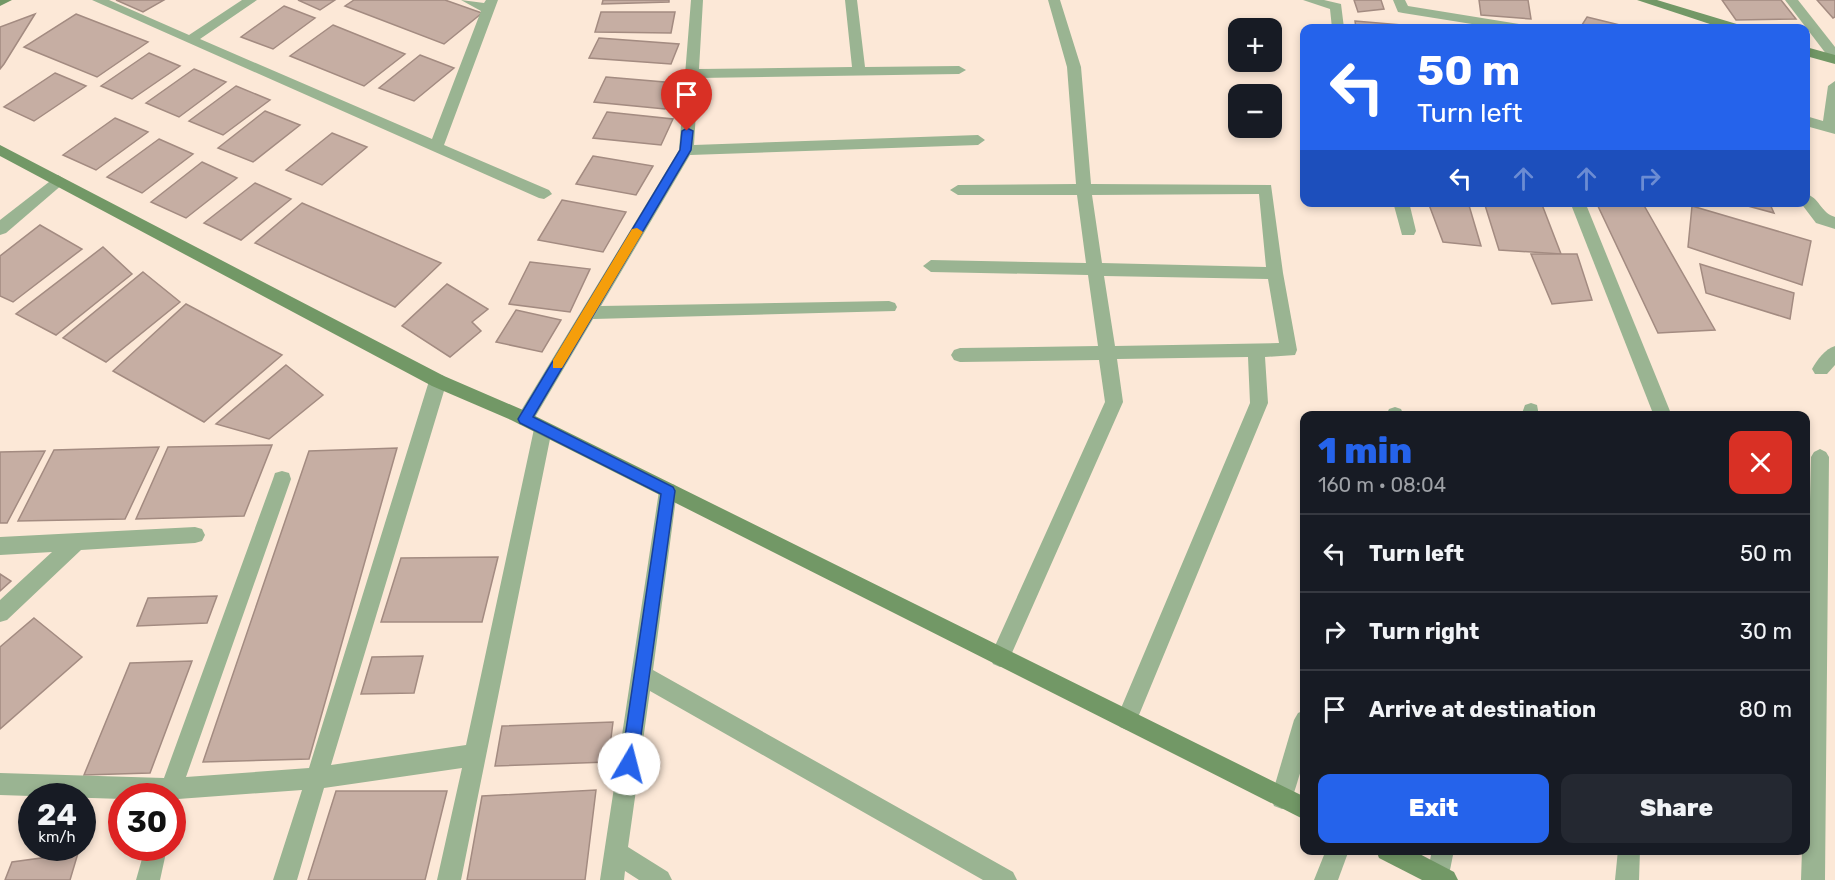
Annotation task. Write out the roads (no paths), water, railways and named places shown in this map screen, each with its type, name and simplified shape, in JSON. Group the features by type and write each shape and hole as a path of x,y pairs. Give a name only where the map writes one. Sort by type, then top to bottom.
{"street":[{"path":"0,2 6,0"},
{"path":"98,0 544,194"},
{"path":"190,40 251,0"},
{"path":"436,147 490,4 467,0"},
{"path":"525,419 686,150 697,0"},
{"path":"851,0 859,71"},
{"path":"1000,657 1114,402 1084,189 1074,67 1054,0"},
{"path":"1309,0 1336,7 1338,24"},
{"path":"1399,0 1403,9 1495,24"},
{"path":"1643,0 1722,24"},
{"path":"1791,0 1809,24"},
{"path":"1810,25 1835,58"},
{"path":"1810,52 1835,58"},
{"path":"691,74 959,70"},
{"path":"1810,122 1832,128 1835,86"},
{"path":"686,150 978,140"},
{"path":"0,150 438,381 525,419 1300,807"},
{"path":"0,229 58,180"},
{"path":"958,190 1266,189 1275,273 1289,350 960,355"},
{"path":"1810,203 1828,221 1835,237"},
{"path":"1402,207 1408,231"},
{"path":"1579,207 1661,411"},
{"path":"931,266 1095,267 1275,273"},
{"path":"588,312 889,307"},
{"path":"1127,720 1259,403 1256,352"},
{"path":"1821,369 1835,353"},
{"path":"285,880 438,381"},
{"path":"449,880 543,429"},
{"path":"1813,880 1820,457"},
{"path":"173,783 282,479"},
{"path":"612,880 668,491"},
{"path":"0,546 195,535"},
{"path":"0,613 76,542"},
{"path":"642,675 1005,880"},
{"path":"1282,798 1300,737"},
{"path":"186,791 316,777 475,755"},
{"path":"0,784 108,790"},
{"path":"616,852 660,880"},
{"path":"1326,880 1336,855"},
{"path":"1397,855 1442,878 1443,855"},
{"path":"1627,880 1629,855"},
{"path":"148,880 153,861"}]}
